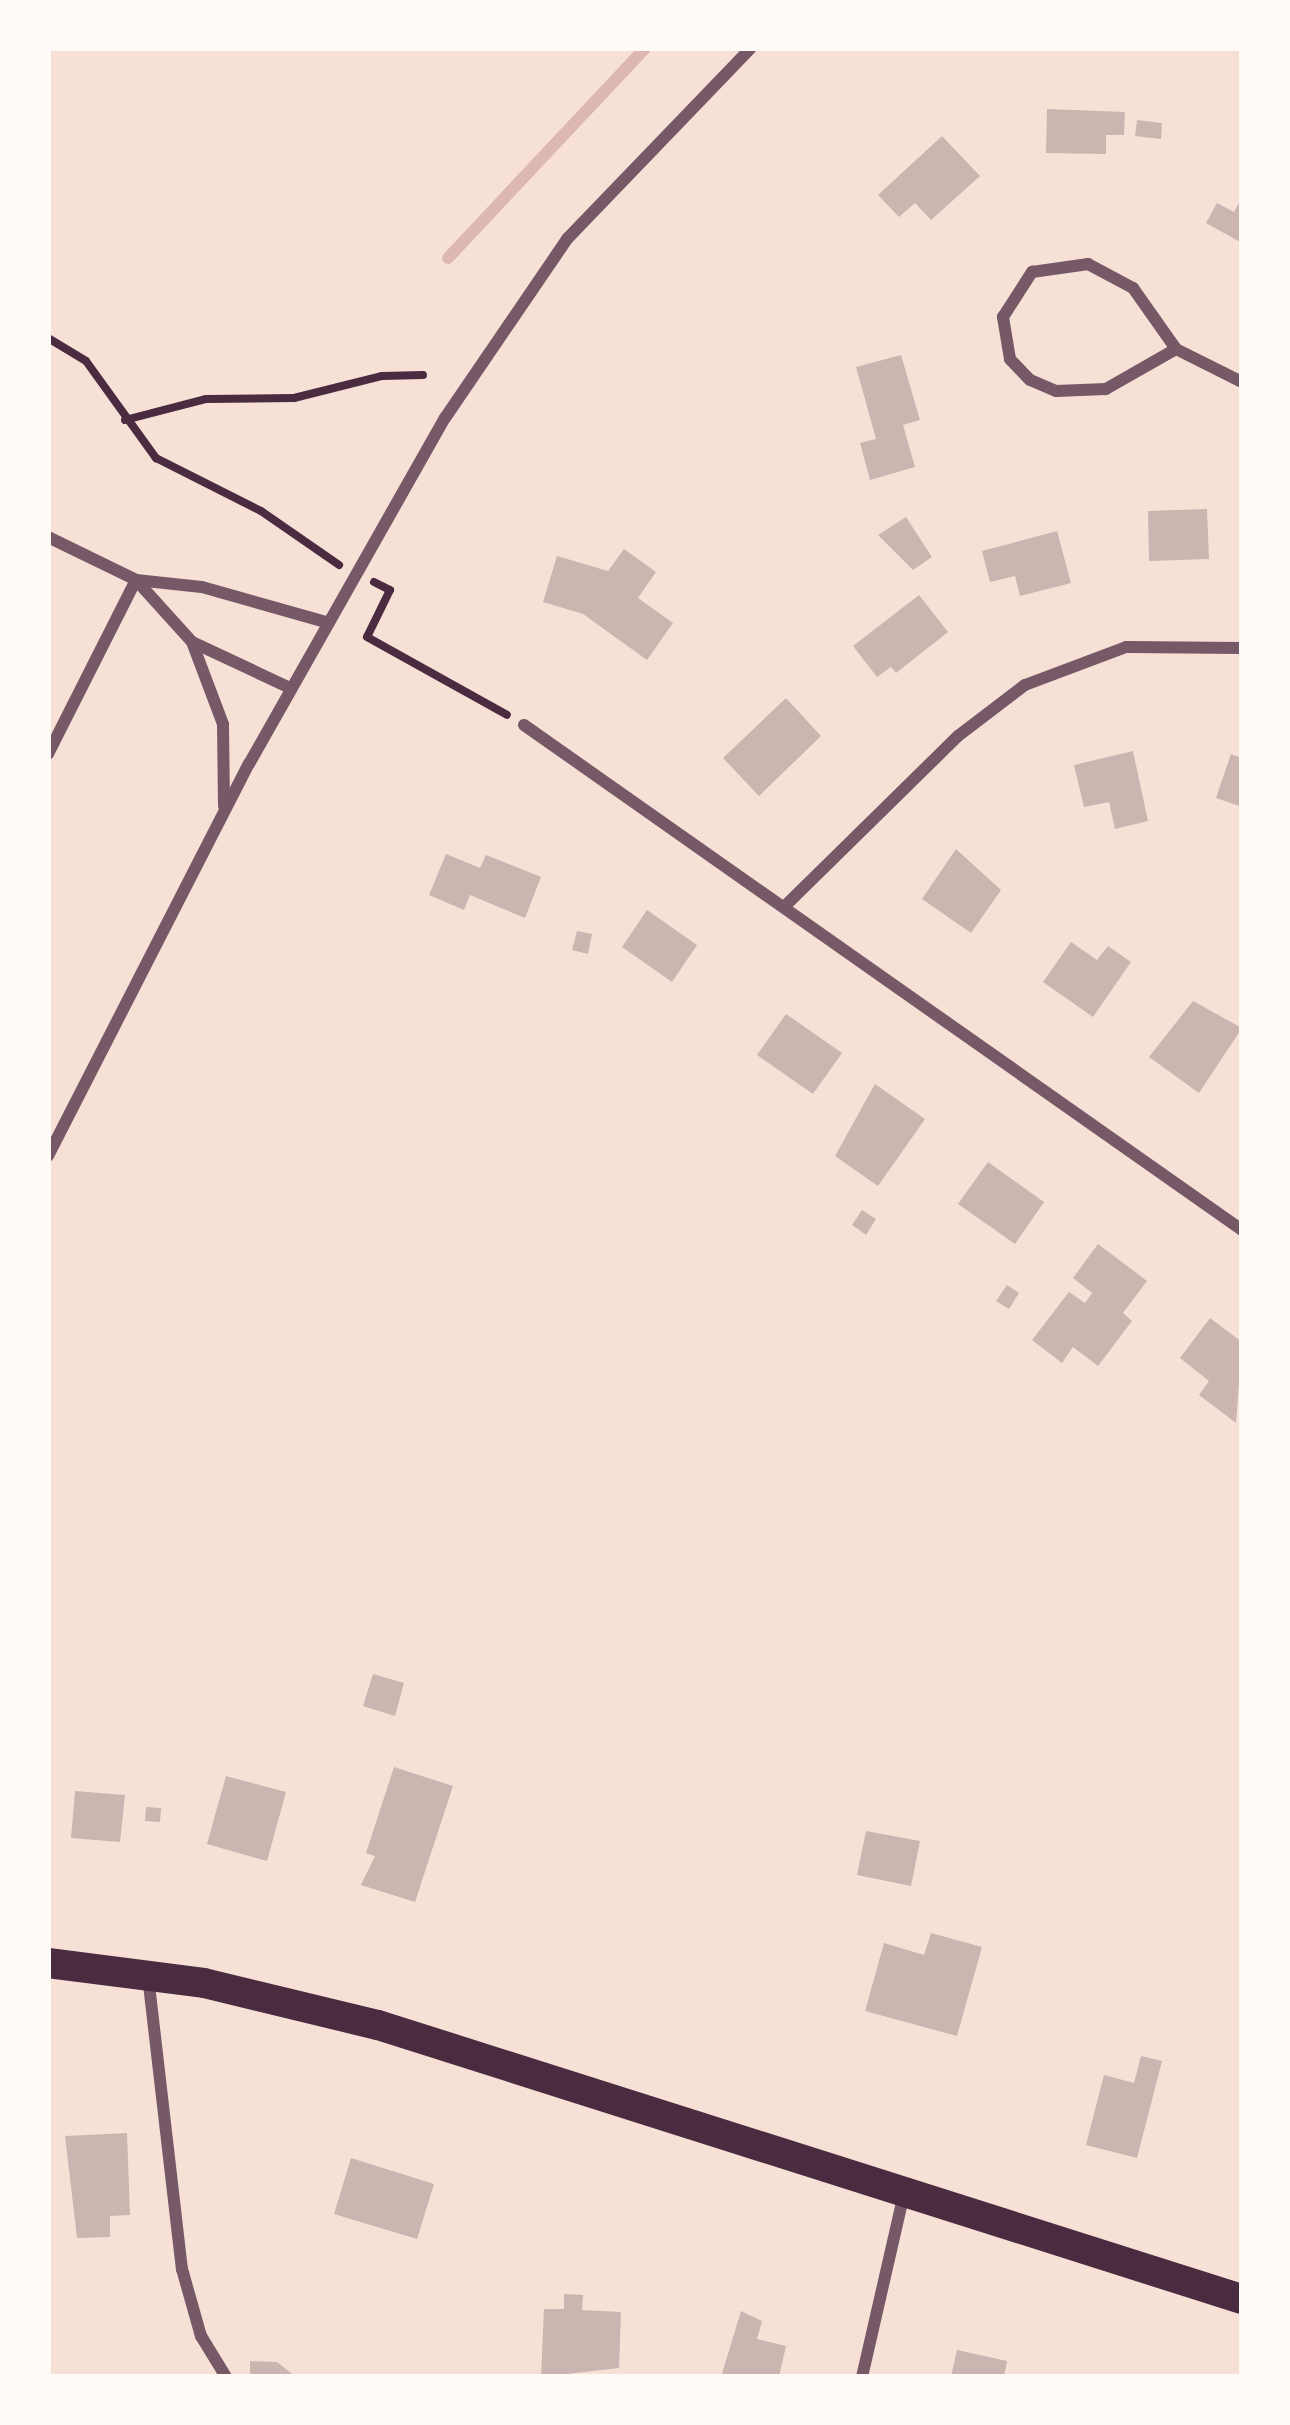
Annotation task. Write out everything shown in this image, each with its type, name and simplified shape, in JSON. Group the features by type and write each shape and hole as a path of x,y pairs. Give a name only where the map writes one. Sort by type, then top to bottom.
{"main road":[{"path":"48,1963 148,1975 379,2025 903,2198 1242,2300"}],"street":[{"path":"48,1156 352,572 490,348 567,239 751,48"},
{"path":"1176,349 1106,389 1056,391 1030,380 1010,359 1003,317 1032,272 1088,264 1133,288 1176,349 1242,382"},
{"path":"48,537 136,580 226,593 326,622"},
{"path":"136,580 192,642 223,724 224,813"},
{"path":"48,754 136,580"},
{"path":"192,642 290,688"},
{"path":"786,904 958,736 1025,685 1126,647 1242,648"},
{"path":"524,724 786,904 1242,1230"},
{"path":"148,1975 182,2269 202,2336 226,2377"},
{"path":"862,2377 903,2198"}],"path":[{"path":"48,338 86,361 140,443 178,473 261,511 352,572 390,590 367,637 524,724"},
{"path":"125,420 206,399 294,398 382,376 423,375"}],"building":[{"path":"1047,109 1125,112 1124,135 1106,135 1106,154 1046,153"},
{"path":"1137,120 1162,123 1161,139 1135,136"},
{"path":"942,136 980,176 931,220 915,203 899,217 878,195"},
{"path":"1242,197 1242,243 1206,223 1217,203 1234,212"},
{"path":"901,355 920,420 903,425 915,467 870,480 860,443 876,439 856,367"},
{"path":"1207,509 1209,559 1149,561 1148,511"},
{"path":"906,517 932,557 913,570 878,535"},
{"path":"1057,531 1071,583 1020,596 1015,576 990,582 982,551"},
{"path":"624,549 656,572 638,598 673,623 647,660 583,614 543,602 557,556 608,571"},
{"path":"919,595 948,632 896,673 891,667 877,677 853,646"},
{"path":"786,698 821,736 759,796 723,758"},
{"path":"1133,751 1148,821 1115,829 1109,802 1084,807 1074,765"},
{"path":"1231,754 1242,758 1242,807 1216,798"},
{"path":"956,849 1001,890 971,933 922,899"},
{"path":"446,854 480,868 486,855 541,877 525,918 470,895 464,910 429,895"},
{"path":"647,910 697,945 672,982 622,947"},
{"path":"577,931 592,934 588,954 572,950"},
{"path":"1071,942 1097,960 1108,946 1131,962 1093,1017 1043,982"},
{"path":"1193,1001 1242,1028 1199,1093 1149,1057"},
{"path":"786,1014 842,1053 813,1094 757,1055"},
{"path":"875,1084 925,1119 878,1186 835,1156"},
{"path":"988,1162 1044,1202 1015,1244 958,1204"},
{"path":"862,1210 876,1219 866,1235 852,1225"},
{"path":"1098,1244 1147,1281 1123,1313 1132,1321 1098,1366 1073,1347 1062,1363 1032,1340 1069,1292 1085,1303 1092,1293 1073,1278"},
{"path":"1007,1285 1019,1293 1009,1309 996,1301"},
{"path":"1210,1318 1242,1342 1236,1423 1199,1395 1209,1381 1180,1358"},
{"path":"373,1674 404,1683 395,1716 363,1706"},
{"path":"394,1767 453,1786 415,1902 361,1885 375,1856 366,1853"},
{"path":"226,1776 286,1792 267,1861 207,1844"},
{"path":"75,1791 125,1795 120,1842 71,1838"},
{"path":"146,1807 161,1808 160,1822 145,1821"},
{"path":"866,1831 920,1841 911,1886 857,1875"},
{"path":"931,1933 982,1947 957,2036 865,2011 884,1943 924,1955"},
{"path":"1141,2056 1162,2061 1137,2158 1086,2145 1104,2075 1134,2083"},
{"path":"127,2133 130,2215 110,2216 110,2237 77,2238 65,2136"},
{"path":"351,2158 434,2184 417,2239 334,2214"},
{"path":"564,2294 583,2295 582,2310 621,2312 619,2368 541,2377 544,2309 564,2309"},
{"path":"741,2311 762,2321 757,2339 786,2346 779,2377 721,2377"},
{"path":"957,2350 1007,2361 1004,2377 951,2377"},
{"path":"250,2361 277,2362 296,2377 250,2377"}],"waterway":[{"path":"448,258 645,48"}]}
